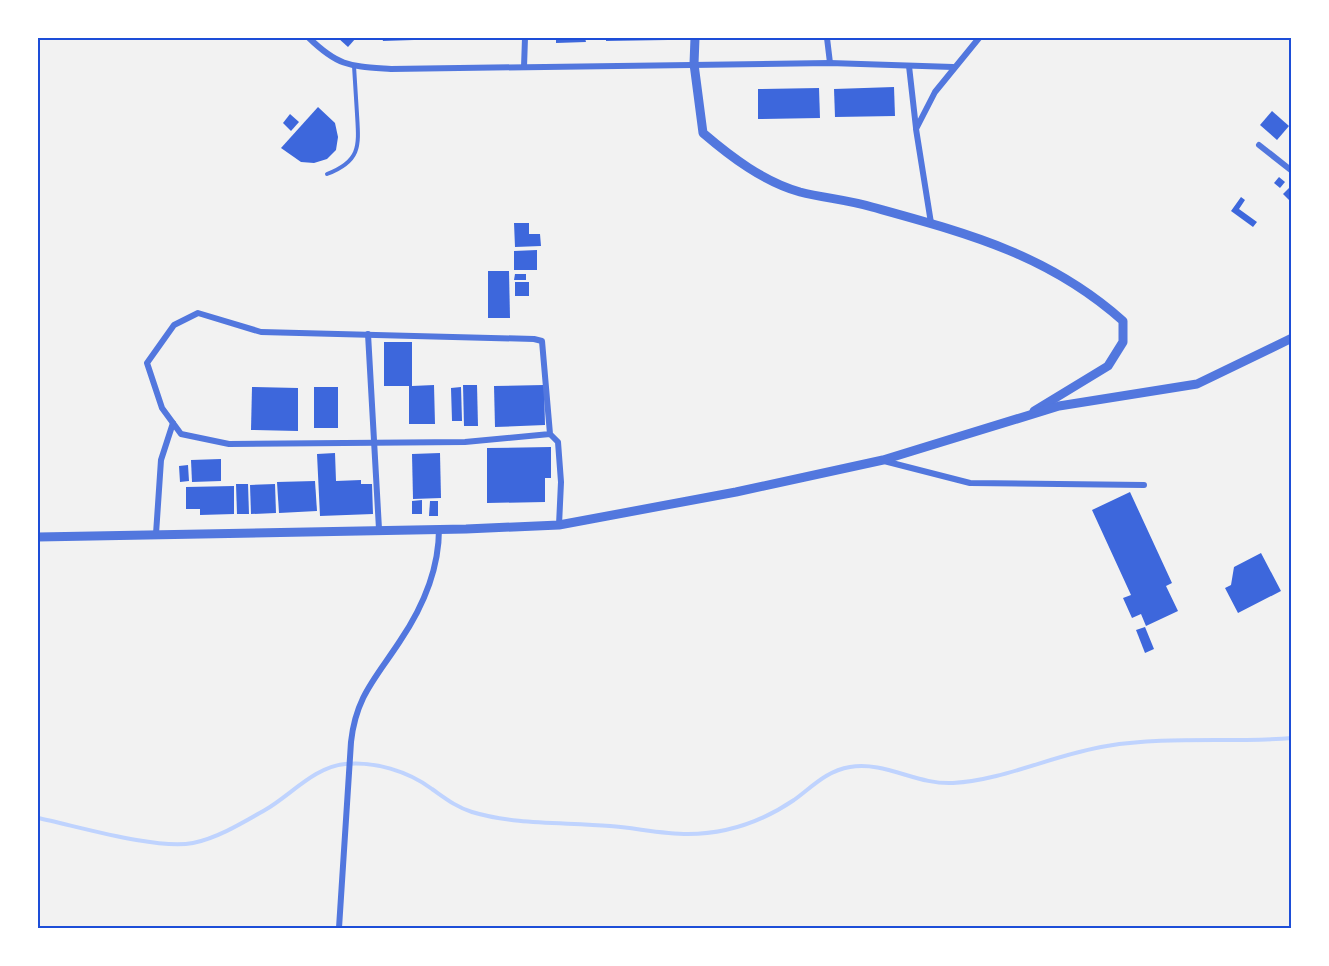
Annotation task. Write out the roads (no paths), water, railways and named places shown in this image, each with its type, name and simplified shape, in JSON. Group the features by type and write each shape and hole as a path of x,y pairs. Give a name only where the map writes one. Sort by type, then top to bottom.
{"street":[{"path":"309,38 329,57 354,66 391,69 830,63 953,67"},
{"path":"524,67 525,38"},
{"path":"695,38 694,64 703,134 736,161 799,192 863,204 932,223 1019,252 1085,292 1123,321 1123,342 1108,366 1057,395 1028,416"},
{"path":"826,38 830,63"},
{"path":"916,129 935,92 953,67 980,38"},
{"path":"909,66 916,129 932,223"},
{"path":"1259,145 1292,171"},
{"path":"550,434 465,442 228,444 181,434 162,408 147,363 174,325 198,313 261,332 542,341 550,434 558,442 561,482 559,525"},
{"path":"368,334 379,529"},
{"path":"38,537 559,525 736,492 883,460 1059,406 1197,384 1292,338"},
{"path":"156,534 161,459 173,423"},
{"path":"883,460 970,483 1144,485"},
{"path":"339,928 351,742 355,715 365,691 409,628 430,584 437,559 439,529"}],"lane":[{"path":"327,174 344,167 356,152 360,136 354,66"}],"waterway":[{"path":"38,818 138,840 177,844 193,843 221,834 248,820 323,770 356,763 402,772 461,808 488,816 523,821 610,826 688,834 716,832 757,820 794,800 826,776 850,767 876,767 940,783 953,783 992,777 1107,746 1176,740 1292,738"}]}
